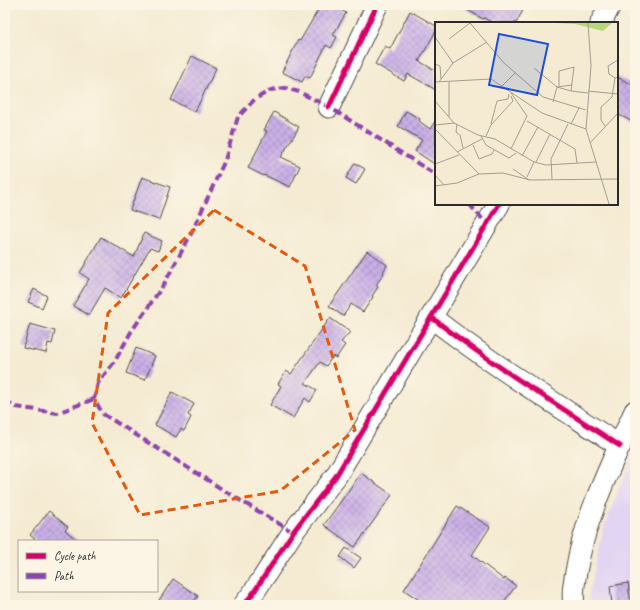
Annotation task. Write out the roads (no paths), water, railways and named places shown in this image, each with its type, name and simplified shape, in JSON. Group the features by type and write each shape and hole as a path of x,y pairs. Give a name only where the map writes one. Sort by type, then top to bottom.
{"street":[{"path":"329,107 377,5"},
{"path":"602,22 610,5"},
{"path":"244,605 293,532 336,476 498,205"},
{"path":"430,317 488,360 620,446"},
{"path":"574,605 572,594 579,554 594,506 635,411"}]}
